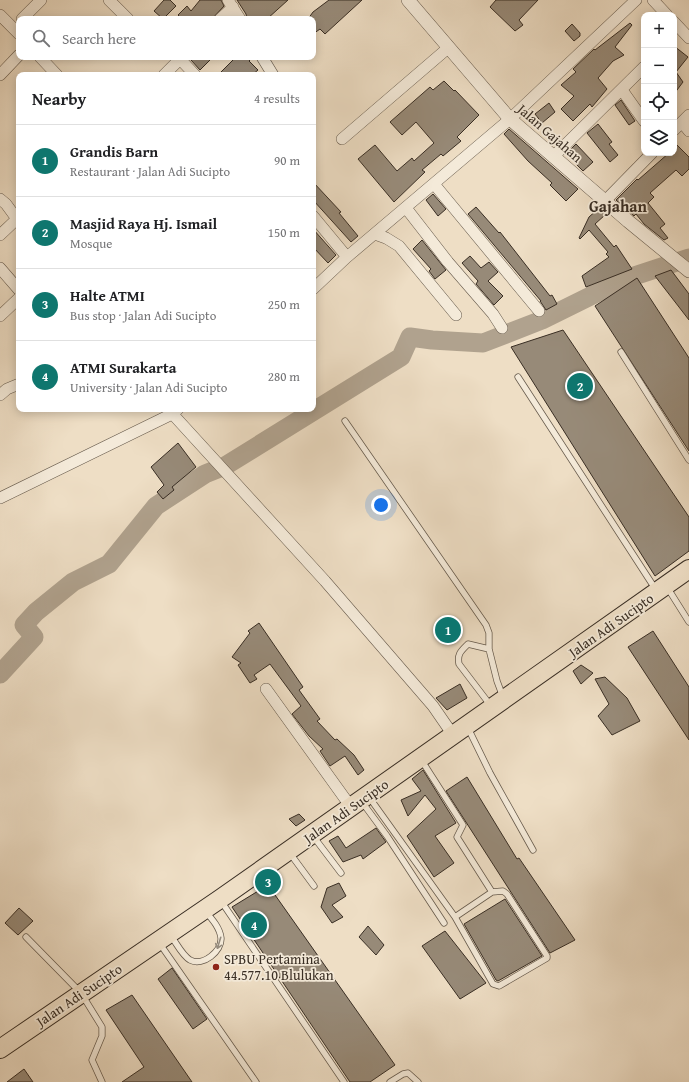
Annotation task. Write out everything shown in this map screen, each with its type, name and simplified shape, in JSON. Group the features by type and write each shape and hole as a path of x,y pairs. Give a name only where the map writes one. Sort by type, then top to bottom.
{"highway":[{"name":"Jalan Adi Sucipto","path":"0,1049 220,899 689,569"}],"street":[{"path":"25,16 41,0"},
{"path":"109,0 125,16"},
{"name":"Jalan Gajahan","path":"408,0 510,119 687,270"},
{"path":"316,286 347,257 510,119 636,0"},
{"path":"653,0 664,12"},
{"path":"222,16 230,3 238,16"},
{"path":"0,14 16,27"},
{"path":"677,30 689,38"},
{"path":"342,139 448,48"},
{"path":"0,75 16,58"},
{"path":"43,60 54,72"},
{"path":"166,72 175,60"},
{"path":"177,60 191,72"},
{"path":"264,60 271,72"},
{"path":"553,157 641,70"},
{"path":"622,90 643,120"},
{"path":"682,122 689,131"},
{"path":"605,201 649,156"},
{"path":"434,184 539,311"},
{"path":"0,199 16,216"},
{"path":"406,208 448,262 493,314 502,328"},
{"path":"0,235 16,220"},
{"path":"316,220 347,257"},
{"path":"375,234 386,238 399,246 456,315"},
{"path":"0,268 16,287"},
{"path":"0,316 16,301"},
{"path":"0,395 7,389 16,385"},
{"path":"0,498 171,412"},
{"path":"174,412 224,470 325,581 436,710 460,731"},
{"path":"266,689 360,801"}],"lane":[{"path":"621,352 689,460"},
{"path":"518,377 662,589 689,622"},
{"path":"345,420 486,626 489,633 489,649 497,680 498,704"},
{"path":"489,649 468,644 460,652 458,657 459,664 498,704"},
{"path":"460,731 533,850"},
{"path":"420,758 463,825 457,837 492,892"},
{"path":"360,801 455,917 496,985 499,986 546,960 547,956 507,894 503,891 492,892 455,917"},
{"path":"360,801 387,836 444,923"},
{"path":"312,834 340,873"},
{"path":"288,851 314,886"},
{"path":"220,899 344,1082"},
{"path":"164,938 190,960 200,962 208,958 217,949 221,937 219,930 204,910"},
{"path":"26,937 81,993 103,1032 92,1060 102,1082"},
{"path":"164,938 256,1082"},
{"path":"390,1082 403,1074 408,1073 418,1082"}],"building":[{"path":"164,0 170,0 176,6 166,16 160,16 154,11"},
{"path":"200,0 221,0 224,6 215,16 178,15 187,6 191,11"},
{"path":"237,0 288,0 270,16 246,16"},
{"path":"329,0 362,0 325,34 320,29 316,32 316,16 310,16 313,12"},
{"path":"496,0 538,0 519,20 523,25 515,31 490,7"},
{"path":"630,23 632,25 615,47 624,55 613,61 598,78 607,89 592,107 590,104 573,121 561,109 574,96 561,85 576,72 573,69 594,49 595,50"},
{"path":"572,24 580,33 580,36 574,41 565,31"},
{"path":"677,48 688,57 677,71"},
{"path":"191,60 210,60 200,70"},
{"path":"233,60 250,60 249,61 258,70 256,72 221,72"},
{"path":"677,73 683,82 677,90"},
{"path":"444,81 454,91 455,90 479,115 457,137 461,141 443,156 441,154 422,170 425,172 394,202 358,159 375,145 397,171 412,158 414,161 434,143 416,122 402,135 390,122 430,87 433,90"},
{"path":"621,100 635,121 629,125 615,105"},
{"path":"549,103 555,112 542,123 535,114"},
{"path":"598,124 612,142 609,144 618,155 610,162 587,133"},
{"path":"509,129 578,189 566,201 550,185 552,183 528,161 504,134"},
{"path":"576,144 593,162 583,171 566,154"},
{"path":"677,145 689,157 689,169 682,176 676,170 650,193 654,197 648,203 665,224 660,228 668,238 664,240 644,224 636,214 634,216 616,200 637,179 638,180 666,156 677,156"},
{"path":"316,185 341,212 339,213 358,236 351,242 316,203"},
{"path":"433,194 446,209 438,216 426,200"},
{"path":"476,207 499,233 500,232 550,296 552,295 557,304 546,310 541,301 468,214"},
{"path":"598,209 605,215 595,224 614,247 616,245 632,269 586,287 582,276 609,257 606,254 608,252 589,230 580,239 579,238 589,217"},
{"path":"316,232 336,255 328,263 316,250"},
{"path":"422,240 446,270 435,279 429,271 431,269 413,249"},
{"path":"470,256 481,268 489,262 498,272 488,281 503,296 494,305 476,284 478,281 462,263"},
{"path":"671,270 689,294 689,320 655,276"},
{"path":"637,278 689,358 689,451 595,306"},
{"path":"563,330 689,517 689,551 655,576 511,347"},
{"path":"178,443 196,467 172,487 174,490 163,499 157,492 164,485 151,467"},
{"path":"259,623 303,687 299,690 320,719 317,721 335,740 337,739 354,755 364,770 358,775 345,756 330,766 320,751 323,749 309,736 292,714 301,706 270,664 254,675 257,679 250,683 238,665 241,663 232,657 250,633 248,631"},
{"path":"653,631 689,687 689,740 628,647"},
{"path":"581,665 593,673 581,684 573,671"},
{"path":"605,677 627,698 640,721 612,735 598,716 609,704 595,679"},
{"path":"460,684 467,698 447,710 436,698"},
{"path":"423,770 456,823 435,836 454,863 434,877 407,836 436,809 425,795 408,816 401,800 421,791 412,779"},
{"path":"467,777 517,859 519,858 575,940 550,953 446,791"},
{"path":"299,814 305,820 296,826 289,819"},
{"path":"376,828 386,842 363,859 361,855 343,862 329,841 338,836 346,848"},
{"path":"339,883 346,896 332,905 343,917 332,923 321,907 327,888"},
{"path":"268,885 395,1065 370,1082 350,1082 232,907"},
{"path":"505,899 542,956 498,981 496,980 464,924"},
{"path":"19,908 33,921 18,935 5,923"},
{"path":"368,926 384,945 376,955 359,937"},
{"path":"445,931 486,983 460,999 422,946"},
{"path":"172,968 207,1019 193,1029 158,979"},
{"path":"132,995 192,1082 122,1082 144,1067 106,1010"},
{"path":"24,1069 33,1082 7,1082"}],"waterway":[{"path":"316,410 401,357 410,337 483,343 542,320 625,279 689,258"},
{"path":"0,674 34,637 24,625 36,612 73,582 109,564 156,506 205,474 225,466 312,412"}],"place":[{"name":"Masjid Raya Hj. Ismail","path":"580,386"},
{"name":"Grandis Barn","path":"448,630"},
{"name":"Halte ATMI","path":"268,882"},
{"name":"ATMI Surakarta","path":"254,925"},
{"name":"SPBU Pertamina 44.577.10 Blulukan","path":"216,967"}],"district":[{"name":"Gajahan","path":"618,206"}]}
